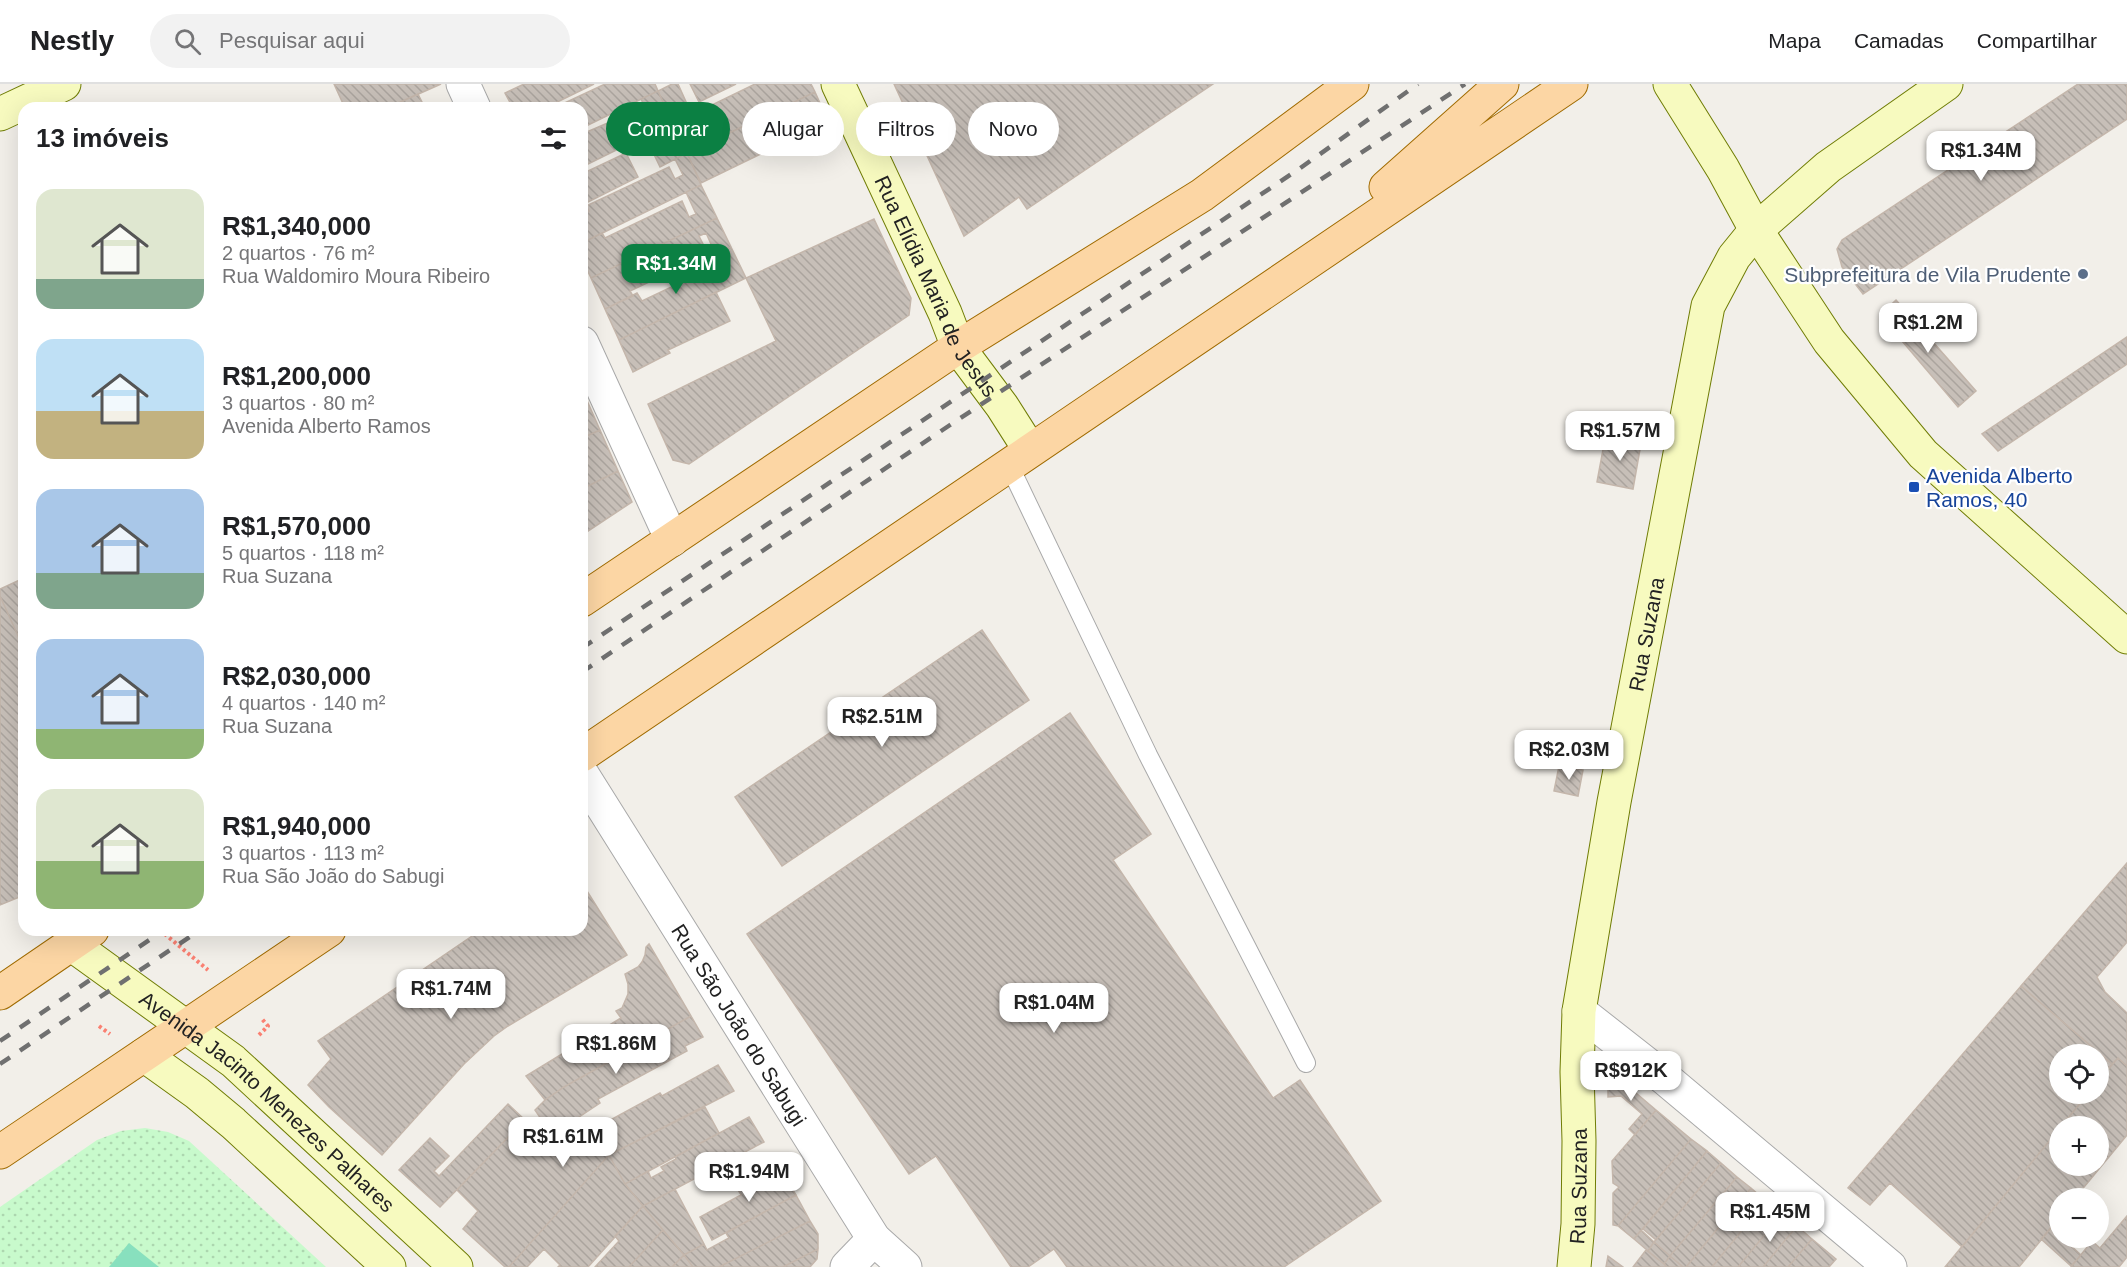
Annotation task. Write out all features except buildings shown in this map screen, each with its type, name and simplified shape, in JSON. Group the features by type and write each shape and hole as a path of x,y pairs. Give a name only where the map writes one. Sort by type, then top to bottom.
{"main road":[{"path":"26,102 64,84"},
{"name":"Rua Elídia Maria de Jesus","path":"838,84 945,313 958,347 1002,406 1020,458"},
{"path":"588,596 958,347 1202,195 1352,84"},
{"path":"1274,284 1502,84"},
{"path":"588,751 1571,84"},
{"path":"1670,84 1723,169 1756,230 1829,341 1923,454 2127,637"},
{"name":"Rua Suzana","path":"1574,1267 1578,1224 1579,1011 1614,802 1708,306 1734,257 1756,230 1828,167 1946,84"},
{"path":"0,114 18,106"},
{"path":"0,1152 320,936"},
{"path":"0,993 82,937"},
{"name":"Avenida Jacinto Menezes Palhares","path":"82,937 185,1027 233,1061 456,1267"},
{"name":"Avenida Jacinto Menezes Palhares","path":"144,1055 197,1093 233,1123 389,1267"}],"street":[{"path":"463,84 471,102"},
{"path":"588,356 672,540"},
{"name":"Rua São João do Sabugi","path":"588,784 873,1239 906,1267"},
{"path":"1579,1011 1667,1080 1890,1267"},
{"path":"847,1267 873,1239"}],"lane":[{"path":"1020,458 1149,755 1306,1063"}],"green space":[{"path":"145,1128 168,1132 189,1141 326,1267 0,1267 0,1207 97,1140 121,1131"},
{"path":"129,1243 159,1267 109,1267"}],"railway":[{"path":"588,644 1299,169 1418,84"},
{"path":"588,668 1465,84"},
{"path":"0,1041 155,936"},
{"path":"0,1064 191,936"}],"place":[{"name":"Subprefeitura de Vila Prudente","path":"2083,274"},
{"name":"Avenida Alberto Ramos, 40","path":"1914,487"}]}
